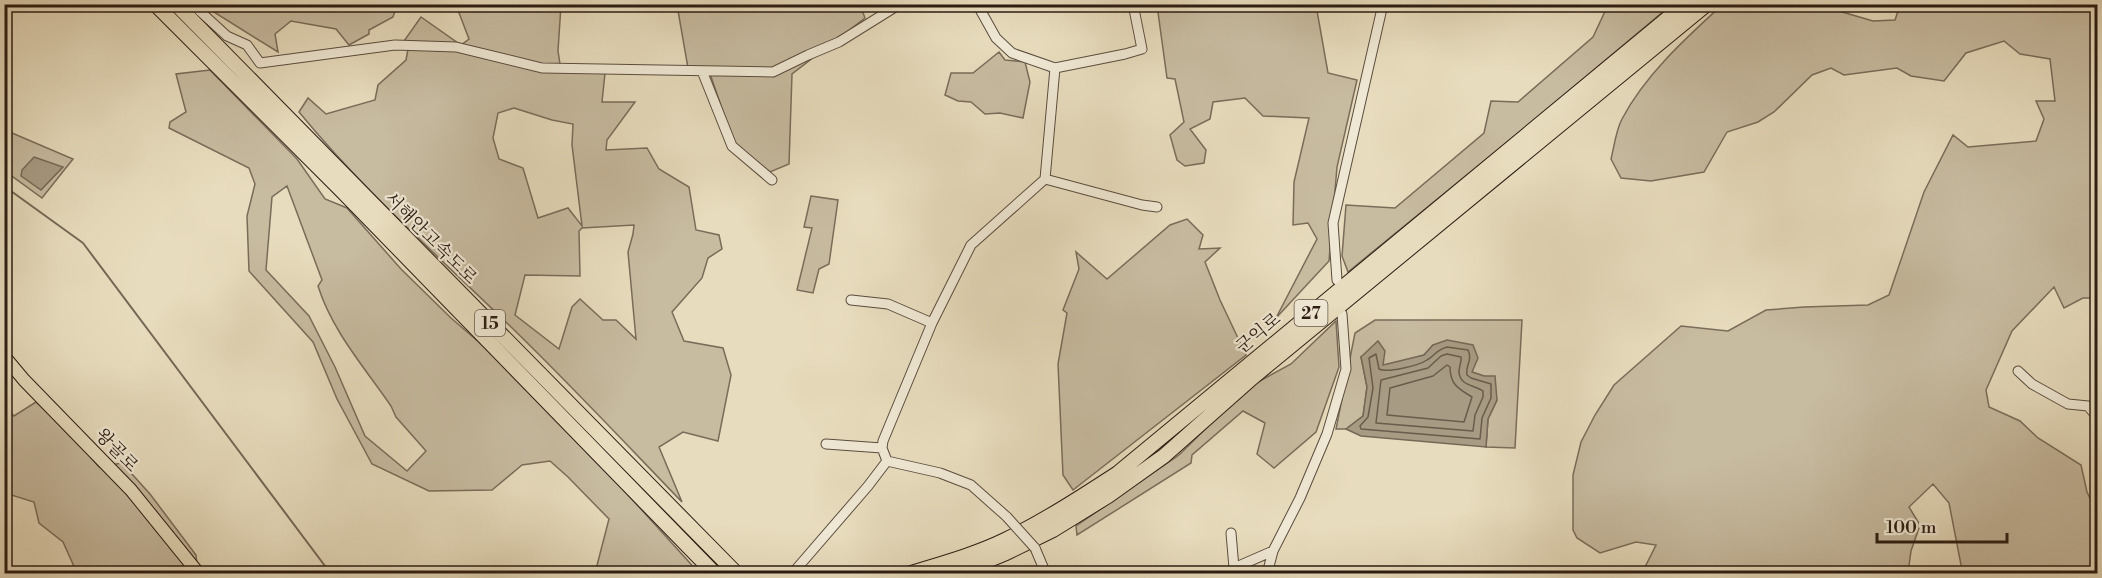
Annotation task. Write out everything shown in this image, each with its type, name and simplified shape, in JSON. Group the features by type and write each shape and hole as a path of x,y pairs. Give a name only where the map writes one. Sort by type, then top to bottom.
{"highway":[{"name":"서해안고속도로","path":"155,4 716,573"},
{"name":"서해안고속도로","path":"176,4 737,573"},
{"name":"군익로","path":"908,573 953,560 1004,540 1070,504 1118,473 1686,4"},
{"name":"군익로","path":"955,573 1006,553 1053,530 1108,496 1164,456 1270,364 1707,4"}],"main road":[{"name":"왕골로","path":"4,356 24,380 131,490 198,573"}],"street":[{"path":"192,4 227,36 247,45 260,63 395,45 456,47 542,68 773,72 839,42 900,4"},
{"path":"977,4 996,38 1012,53 1055,68 1142,49 1133,4"},
{"path":"1337,280 1333,223 1383,4"},
{"path":"886,461 882,448 904,389 932,324 971,245 1045,179 1055,68"},
{"path":"702,71 732,146 772,180"},
{"path":"1045,179 1157,207"},
{"path":"851,300 888,303 932,324"},
{"path":"1268,573 1274,551 1300,498 1327,434 1346,369 1342,314"},
{"path":"2018,371 2032,384 2068,404 2093,404 2097,418"},
{"path":"826,444 882,448"},
{"path":"886,461 940,473 971,485 1007,517 1035,548 1047,573"},
{"path":"792,573 868,486 886,461"},
{"path":"1231,533 1234,568 1274,551"}],"shaded area":[{"path":"205,5 397,5 393,17 369,30 369,34 349,45 336,29 291,21 275,34 278,52"},
{"path":"456,5 561,5 558,51 560,64 605,73 602,102 635,102 607,140 606,150 647,148 659,169 689,187 696,230 719,235 722,249 708,258 702,278 672,312 684,341 723,348 731,375 718,441 683,432 659,447 682,502 532,348 375,196 299,112 308,98 326,114 375,100 378,85 406,60 408,49 404,41 421,17 461,45 469,39","holes":["514,108 573,124 572,145 582,226 568,208 538,218 523,168 499,159 493,138 498,113","634,225 628,252 636,339 616,320 603,320 580,299 572,307 559,349 515,315 525,275 580,276 579,231 582,228"]},
{"path":"677,5 860,5 865,18 792,74 789,164 770,172 734,143 708,68 688,68"},
{"path":"1157,5 1316,5 1328,73 1357,80 1337,167 1329,261 1276,318 1317,239 1308,223 1293,225 1294,182 1309,118 1263,116 1245,98 1213,102 1210,119 1190,129 1206,150 1204,163 1185,166 1177,160 1170,135 1184,122 1175,79 1167,78"},
{"path":"1608,5 1671,5 1348,272 1342,256 1346,205 1395,208 1484,133 1491,101 1518,102 1593,37"},
{"path":"1722,5 1827,5 1832,9 1873,21 1895,20 1900,5 2097,5 2097,298 2083,298 2064,308 2054,287 2012,331 1986,390 1989,407 2020,421 2038,438 2081,465 2087,492 2097,513 2097,573 1964,573 1949,503 1933,484 1909,507 1920,525 1911,551 1908,573 1642,573 1656,545 1636,542 1600,553 1577,538 1573,530 1573,475 1581,442 1614,385 1681,326 1728,331 1766,310 1868,305 1889,295 1924,192 1953,135 1968,147 2036,141 2044,119 2036,101 2055,101 2050,59 2020,54 2004,41 1966,53 1944,81 1911,76 1897,68 1844,75 1831,68 1812,75 1774,112 1758,122 1727,132 1704,172 1651,181 1621,178 1611,159 1618,128 1631,103 1667,58"},
{"path":"999,52 1005,60 1025,62 1030,82 1023,118 1000,113 985,114 971,102 958,101 945,95 951,73 973,73"},
{"path":"210,70 297,159 325,199 347,208 401,269 451,318 509,368 571,432 699,573 595,573 609,519 550,461 522,465 492,490 429,491 372,464 337,399 313,342 249,271 247,216 255,184 249,168 169,128 170,122 186,112 176,74","holes":["287,186 322,280 318,286 340,334 391,406 396,417 426,451 407,471 365,436 335,367 309,316 266,270 272,197"]},
{"path":"5,130 73,159 42,198 5,171"},
{"path":"811,196 838,200 829,264 819,269 813,293 797,290 812,228 804,227"},
{"path":"1187,219 1203,235 1199,249 1220,248 1205,262 1246,355 1073,490 1063,475 1058,364 1067,313 1063,310 1079,269 1076,252 1107,279 1170,225"},
{"path":"1375,320 1522,320 1515,448 1486,447 1488,419 1497,400 1484,376 1472,372 1433,345 1424,355 1390,365 1383,365 1361,357 1367,387 1363,416 1346,429 1336,429 1355,333"},
{"path":"1336,321 1339,367 1316,432 1274,468 1257,454 1265,423 1243,411 1192,455 1191,463 1077,535 1076,526 1179,455 1247,388 1291,364"},
{"path":"36,402 76,439 99,467 122,463 150,494 196,555 198,573 77,573 63,542 39,523 34,502 5,493 4,405 14,416"}],"water":[{"path":"34,157 63,167 41,190 21,176 22,170"},
{"path":"1447,340 1473,345 1478,358 1472,372 1484,376 1495,376 1497,400 1488,419 1486,447 1361,436 1346,429 1363,416 1367,387 1361,357 1378,341 1385,351 1383,365 1424,355 1433,345"}],"waterway":[{"path":"4,186 83,243 331,574"}]}
